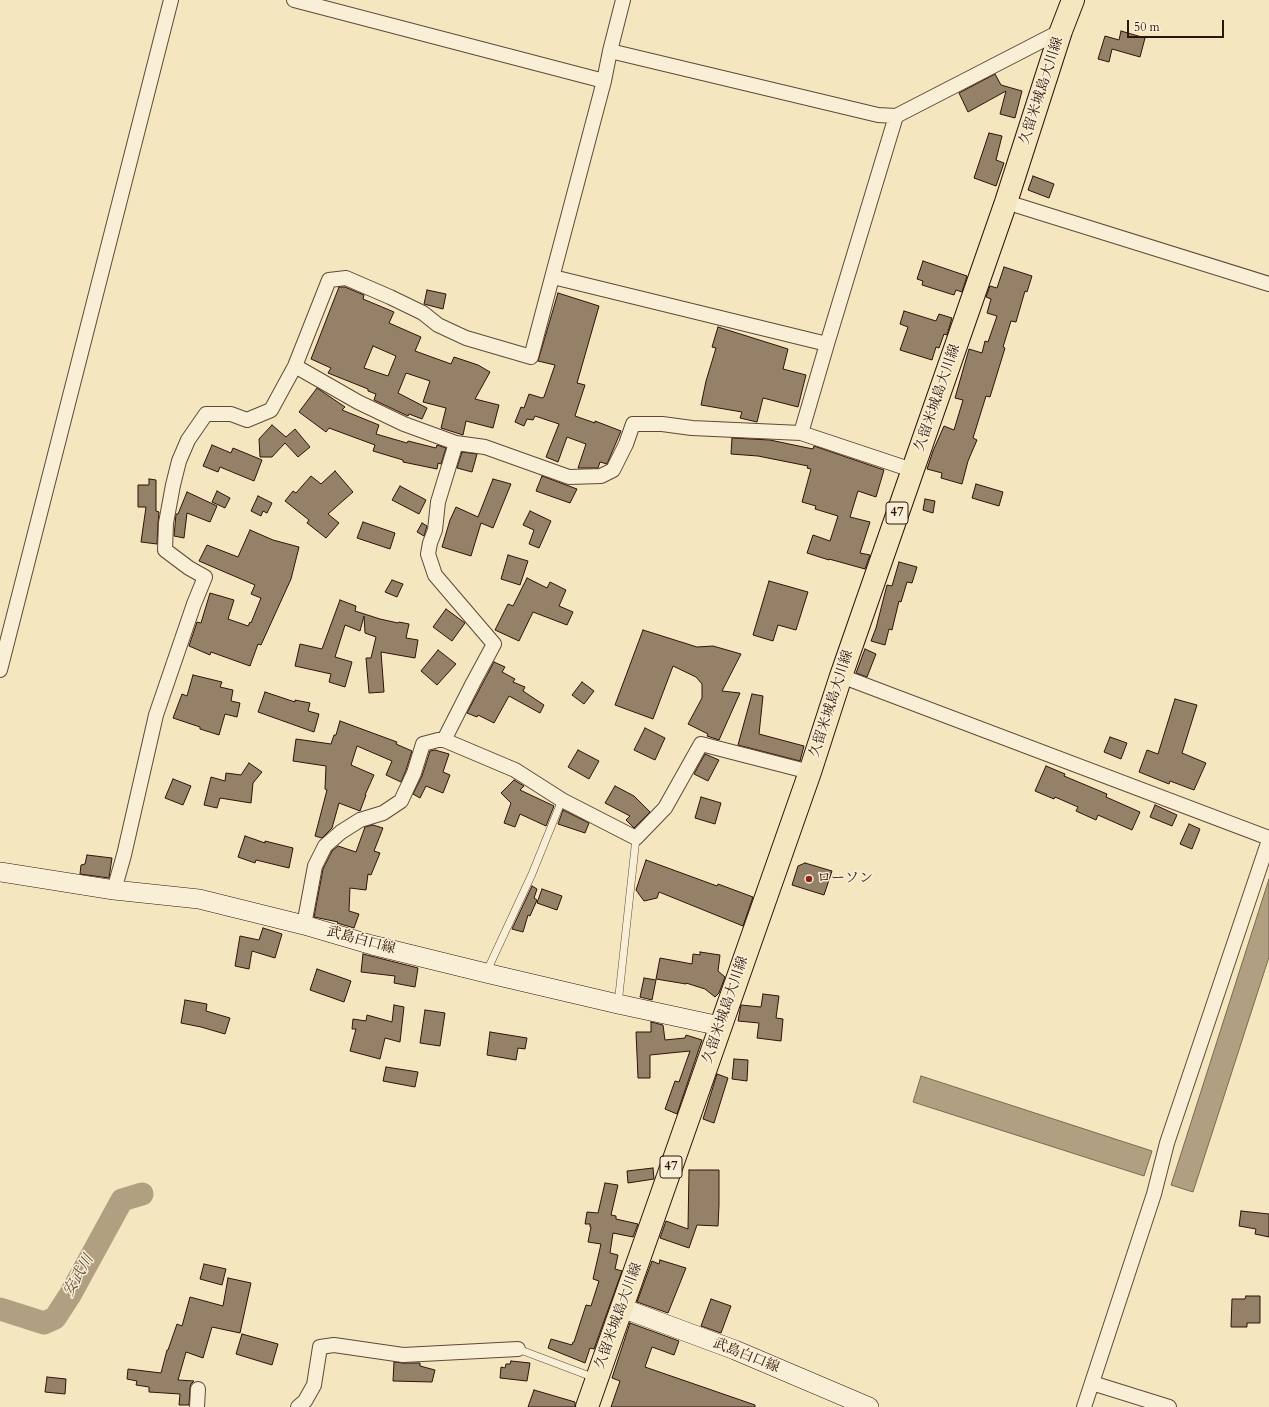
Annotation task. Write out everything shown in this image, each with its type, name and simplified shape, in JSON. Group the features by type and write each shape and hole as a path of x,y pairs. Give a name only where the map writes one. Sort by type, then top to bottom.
{"main road":[{"name":"久留米城島大川線","path":"587,1407 810,772 840,676 1006,202 1061,31 1073,0"},
{"name":"武島白口線","path":"0,872 114,890 199,899 304,925 372,945 486,973 720,1026"},
{"name":"武島白口線","path":"622,1308 735,1350 869,1407"}],"street":[{"path":"0,670 171,0"},
{"path":"294,0 604,81"},
{"path":"114,890 124,856 156,715 205,577 189,568 166,550 166,523 179,461 188,440 206,414 231,414 247,420 271,410 295,366 329,280 346,278 390,296 423,313 438,325 466,338 531,357 604,81 610,50 623,0"},
{"path":"610,50 878,115 896,116 1061,31"},
{"path":"801,433 896,116"},
{"path":"1006,202 1269,284"},
{"path":"553,277 827,344"},
{"path":"295,366 358,402 404,424 456,443 484,447 569,477 602,476 613,470 626,444 633,424 662,424 692,428 801,433 912,470"},
{"path":"444,740 494,644 435,575 428,554 435,530 438,502 456,443"},
{"path":"840,676 1269,839 1167,1143 1154,1194 1084,1407"},
{"path":"304,925 315,866 325,846 341,832 360,820 383,813 401,801 414,773 423,744 444,740 515,770 562,800 636,838 665,808 701,744 810,772"},
{"path":"298,1407 305,1401 314,1385 320,1347 334,1345 403,1355 518,1349"},
{"path":"1092,1383 1169,1407"},
{"path":"196,1407 198,1389"}],"lane":[{"path":"486,973 532,874 562,800"},
{"path":"618,1004 636,838"},
{"path":"518,1349 597,1378"}],"shaded area":[{"path":"1269,879 1269,957 1193,1192 1171,1185"},
{"path":"921,1076 1152,1151 1144,1176 913,1102"}],"building":[{"path":"1121,31 1145,38 1140,57 1112,49 1109,62 1098,59 1105,36 1119,40"},
{"path":"995,74 1001,85 1022,91 1015,118 1000,114 1006,91 968,112 959,93"},
{"path":"989,133 1002,136 996,160 1004,163 996,186 974,178"},
{"path":"1033,176 1054,184 1049,198 1028,190"},
{"path":"923,261 967,276 962,292 956,290 954,295 922,285 923,281 917,279"},
{"path":"1004,267 1032,276 1027,292 1025,291 1016,322 1011,321 1003,347 1005,348 990,397 986,396 973,438 977,440 968,461 962,484 941,478 942,473 927,469 944,426 954,430 963,400 955,398 969,349 982,353 985,341 988,342 997,316 987,313 991,299 986,297 990,286 997,288"},
{"path":"339,287 345,287 364,295 363,299 394,312 389,323 421,337 415,351 451,364 454,357 478,365 490,372 475,399 499,405 493,428 466,421 463,435 441,428 446,408 423,402 430,381 406,373 398,393 427,408 422,419 409,414 408,416 374,400 376,394 368,391 368,389 328,373 331,368 311,359","holes":["373,346 396,356 388,376 364,368"]},
{"path":"427,290 446,294 443,309 424,304"},
{"path":"558,293 599,306 577,383 585,385 575,416 595,423 595,421 621,431 607,464 600,462 598,468 578,468 586,444 567,437 558,462 546,457 559,424 535,416 533,420 527,419 524,426 515,422 521,407 524,408 529,394 542,398 544,397 555,365 538,361"},
{"path":"904,311 936,321 939,314 952,318 947,335 944,334 939,348 936,347 932,360 900,350 908,327 900,324"},
{"path":"718,327 788,349 783,369 806,375 798,407 763,398 757,422 740,418 742,412 701,405 706,381 716,348 712,347"},
{"path":"317,388 345,407 342,410 379,425 376,434 407,443 408,441 436,448 437,445 446,448 441,464 438,463 437,469 403,462 403,460 373,451 375,445 329,428 326,432 299,412"},
{"path":"272,425 286,437 295,429 310,447 298,457 285,443 272,457 260,457 259,439"},
{"path":"732,438 770,440 813,449 814,446 884,470 876,497 858,491 850,517 870,522 860,553 870,555 865,569 807,553 813,535 830,541 838,516 815,509 816,506 802,502 811,469 807,468 808,466 758,456 731,454"},
{"path":"212,445 231,453 233,448 262,460 254,481 220,467 218,472 203,466"},
{"path":"462,452 477,454 472,472 457,468"},
{"path":"335,471 353,492 328,514 339,523 326,538 307,523 309,520 285,501 293,491 296,493 311,476 321,484"},
{"path":"542,476 577,489 570,503 536,491"},
{"path":"149,479 156,480 156,511 159,512 157,544 141,542 146,507 138,507 138,485 149,485"},
{"path":"493,479 511,484 493,528 481,523 471,556 442,547 450,520 456,507 478,517"},
{"path":"976,484 1003,492 999,506 972,498"},
{"path":"400,486 426,500 419,514 392,500"},
{"path":"217,491 230,498 225,508 212,502"},
{"path":"187,492 217,506 210,522 187,513 184,538 174,536 176,514 178,514"},
{"path":"258,496 272,503 267,513 263,511 261,516 251,511"},
{"path":"925,499 935,501 933,513 923,510"},
{"path":"530,511 551,521 539,548 529,544 534,530 523,525"},
{"path":"363,522 395,533 390,549 357,538"},
{"path":"422,523 427,526 424,536 417,532"},
{"path":"250,530 273,540 299,547 291,579 261,645 258,644 250,666 211,652 210,655 189,646 197,622 201,623 210,593 234,600 228,619 248,626 250,622 251,623 261,598 251,594 255,585 199,561 207,545 238,557"},
{"path":"508,555 528,561 520,585 501,579"},
{"path":"899,562 917,567 912,583 907,582 901,602 899,601 892,630 889,629 885,645 871,641 876,628 887,585 892,586"},
{"path":"527,578 547,588 550,582 566,590 559,606 573,612 567,625 533,612 519,641 495,630 508,604 513,606"},
{"path":"392,580 403,584 397,597 385,592"},
{"path":"769,581 808,592 796,630 778,625 773,641 753,635"},
{"path":"340,600 356,606 355,611 380,619 409,624 406,638 418,640 415,658 381,652 384,692 369,693 366,658 371,658 376,637 365,633 364,616 360,631 345,625 335,657 352,662 345,687 329,682 331,674 295,666 300,644 322,649"},
{"path":"446,609 465,623 452,641 433,627"},
{"path":"643,630 697,647 713,646 741,654 722,691 740,693 719,740 707,736 708,734 688,724 702,698 702,684 696,677 673,666 653,719 615,705"},
{"path":"865,649 876,654 867,677 856,673"},
{"path":"438,650 456,664 437,685 421,671"},
{"path":"494,662 505,667 502,672 515,679 513,682 525,687 523,691 544,705 540,713 509,696 494,723 478,715 477,717 467,713"},
{"path":"193,675 222,682 220,687 233,690 231,701 240,703 237,717 225,714 219,735 173,718 182,694 187,696"},
{"path":"582,682 594,691 584,704 572,695"},
{"path":"265,692 295,702 295,700 310,703 308,711 319,714 314,732 258,712"},
{"path":"752,694 763,696 759,734 804,746 800,761 738,745"},
{"path":"1175,699 1197,705 1182,753 1206,763 1194,790 1170,781 1169,784 1139,772 1147,750 1158,754"},
{"path":"340,721 397,742 396,744 412,751 401,782 386,775 392,761 357,746 351,765 374,775 360,811 339,803 332,828 322,838 315,836 327,790 325,789 326,766 293,761 296,739 331,744 334,735 336,735"},
{"path":"645,728 665,738 655,760 634,750"},
{"path":"1110,737 1127,743 1121,759 1104,752"},
{"path":"435,750 449,754 443,772 450,775 443,793 426,786 420,798 413,794 422,776 430,751"},
{"path":"578,750 599,761 589,779 568,767"},
{"path":"705,754 719,760 708,781 694,774"},
{"path":"249,763 262,772 253,783 251,803 220,798 217,808 204,805 211,777 225,781 226,773 241,775"},
{"path":"1046,766 1065,774 1064,776 1107,794 1106,797 1140,812 1132,830 1098,815 1096,820 1076,811 1078,807 1055,797 1054,799 1035,791"},
{"path":"173,779 191,786 183,805 165,798"},
{"path":"514,780 524,786 520,790 554,806 546,826 520,814 515,827 504,823 511,803 501,793"},
{"path":"615,786 634,796 650,812 634,828 626,820 630,816 605,803"},
{"path":"701,797 721,803 715,824 695,818"},
{"path":"1155,805 1177,815 1172,826 1150,817"},
{"path":"563,810 589,823 585,833 558,824"},
{"path":"1189,824 1200,829 1192,849 1180,844"},
{"path":"373,825 383,828 374,851 380,853 371,875 368,874 366,890 350,888 349,911 359,914 354,928 337,923 338,922 314,917 323,869 332,851 338,846 356,852 365,827"},
{"path":"245,836 265,843 265,841 293,848 289,868 256,860 255,863 238,857"},
{"path":"87,855 112,858 109,878 80,874 81,865 85,864"},
{"path":"646,860 717,886 718,884 753,897 743,926 659,892 657,898 644,901 636,890"},
{"path":"805,863 832,871 824,895 792,885 798,866"},
{"path":"532,886 537,889 534,898 537,900 530,916 528,915 523,932 512,929"},
{"path":"542,889 562,896 557,910 537,903"},
{"path":"263,928 282,934 275,958 252,951 249,969 235,966 240,936 259,940"},
{"path":"700,952 720,955 718,971 725,977 719,993 715,997 705,989 686,983 656,979 660,958 692,964 693,954 700,955"},
{"path":"363,954 418,968 415,987 394,983 395,976 361,972"},
{"path":"317,969 351,981 344,1002 310,990"},
{"path":"644,978 656,980 652,1000 640,997"},
{"path":"763,994 779,996 776,1018 783,1019 781,1041 757,1038 759,1023 738,1021 741,1005 761,1007"},
{"path":"185,1000 207,1004 206,1011 230,1018 225,1034 181,1023"},
{"path":"394,1005 404,1007 400,1042 385,1038 380,1059 350,1051 356,1029 352,1029 353,1019 366,1021 367,1015 392,1022"},
{"path":"425,1010 445,1013 440,1046 420,1043"},
{"path":"651,1022 663,1025 665,1040 685,1038 686,1035 702,1040 677,1114 665,1109 675,1081 679,1082 690,1051 650,1055 650,1078 638,1078 636,1032 651,1032"},
{"path":"490,1032 527,1038 525,1049 518,1048 516,1060 487,1055"},
{"path":"734,1059 748,1060 747,1081 732,1079"},
{"path":"386,1067 418,1072 415,1087 383,1081"},
{"path":"717,1074 728,1078 714,1123 703,1119"},
{"path":"653,1168 654,1179 628,1183 627,1171"},
{"path":"689,1170 719,1170 719,1205 718,1226 697,1225 689,1248 660,1238 666,1221 688,1229"},
{"path":"605,1183 618,1185 611,1215 616,1216 616,1219 638,1224 633,1237 613,1233 610,1253 618,1255 615,1269 622,1271 594,1349 590,1348 585,1363 548,1348 551,1339 572,1345 586,1305 591,1306 599,1281 593,1279 601,1244 588,1242 591,1227 590,1224 585,1224 587,1212 598,1213"},
{"path":"1241,1211 1269,1214 1269,1237 1255,1234 1256,1229 1239,1226"},
{"path":"660,1260 686,1268 668,1313 637,1302 652,1261 659,1264"},
{"path":"204,1264 226,1269 222,1285 200,1279"},
{"path":"228,1278 251,1283 240,1333 212,1327 203,1358 186,1352 178,1380 194,1381 190,1388 189,1405 179,1405 180,1394 149,1392 149,1387 136,1385 137,1381 127,1379 128,1369 161,1373 167,1350 177,1324 182,1326 190,1297 223,1306"},
{"path":"1246,1296 1260,1296 1260,1323 1247,1323 1247,1327 1231,1327 1232,1299 1245,1299"},
{"path":"711,1299 731,1306 721,1333 701,1326"},
{"path":"630,1323 679,1341 674,1355 652,1347 645,1367 755,1405 755,1407 611,1407 620,1381 612,1378"},
{"path":"242,1334 278,1344 272,1365 236,1354"},
{"path":"511,1361 530,1363 527,1381 500,1378 501,1367 505,1368 506,1364 510,1364"},
{"path":"394,1362 420,1363 420,1366 435,1370 432,1382 393,1381"},
{"path":"47,1377 66,1379 65,1394 45,1392"},
{"path":"534,1390 575,1402 575,1407 528,1407"}],"waterway":[{"name":"安武川","path":"0,1309 44,1323 55,1318 70,1295 122,1200 142,1194"}],"place":[{"name":"ローソン","path":"809,879"}]}
